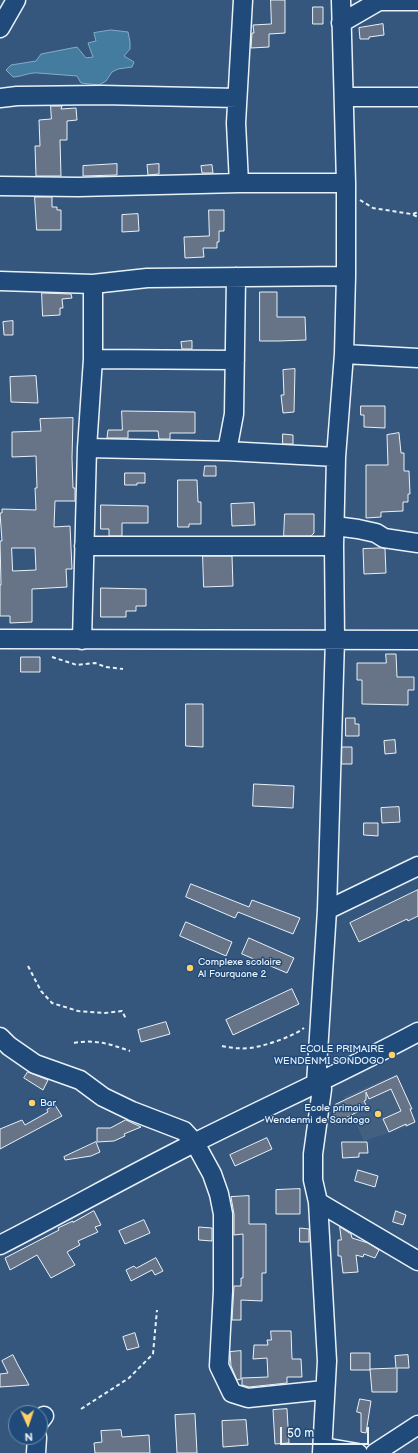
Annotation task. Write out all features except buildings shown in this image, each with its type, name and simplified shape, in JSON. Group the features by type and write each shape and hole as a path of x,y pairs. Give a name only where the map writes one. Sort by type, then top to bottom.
{"street":[{"path":"0,28 16,0"},
{"path":"239,183 236,123 242,45 243,0"},
{"path":"316,1084 327,910 335,639 334,546 336,457 344,354 346,276 346,188 341,0"},
{"path":"341,23 379,1 418,1"},
{"path":"0,98 18,96 102,95 237,98"},
{"path":"344,97 418,97"},
{"path":"0,186 239,183 346,188"},
{"path":"0,281 93,284 147,278 346,276"},
{"path":"227,451 234,414 236,277"},
{"path":"82,640 87,448 93,359 93,284"},
{"path":"344,354 418,358"},
{"path":"93,359 235,360"},
{"path":"87,448 227,451 336,457"},
{"path":"335,526 358,528 384,538 418,543"},
{"path":"84,546 334,546"},
{"path":"0,639 418,640"},
{"path":"327,910 418,866"},
{"path":"0,1245 45,1223 195,1143 418,1032"},
{"path":"0,1037 9,1046 35,1064 80,1080 103,1097 132,1111 184,1131 195,1143 212,1174 219,1194 223,1214 223,1291 219,1366 232,1393 248,1398 324,1390"},
{"path":"316,1084 322,1089 313,1154 313,1180 318,1202 327,1361 324,1390 322,1450 358,1453"},
{"path":"318,1202 418,1261"},
{"path":"375,1453 418,1425"}],"path":[{"path":"346,188 373,208 412,214 418,217"},
{"path":"412,214 418,212"},
{"path":"52,657 77,665 95,663 106,667 124,669"},
{"path":"28,966 41,991 52,1004 78,1011 105,1013 122,1011 126,1018"},
{"path":"222,1046 250,1048 267,1043 296,1034 320,1017"},
{"path":"74,1043 86,1041 105,1043 130,1051"},
{"path":"81,1409 129,1378 153,1354 157,1310"}],"shaded area":[{"path":"111,30 128,32 130,49 124,56 134,62 132,67 118,69 112,72 106,81 99,85 81,83 77,76 35,73 13,77 6,70 11,65 36,61 41,54 77,47 86,58 93,57 88,43 96,41 94,33"},
{"path":"397,1074 416,1122 409,1126 364,1141 344,1097"}],"place":[{"name":"Complexe scolaire Al Fourquane 2","path":"190,968"},
{"name":"ECOLE PRIMAIRE WENDENMI SONDOGO","path":"392,1055"},
{"name":"Bar","path":"32,1103"},
{"name":"Ecole primaire Wendenmi de Sandogo","path":"378,1114"}]}
